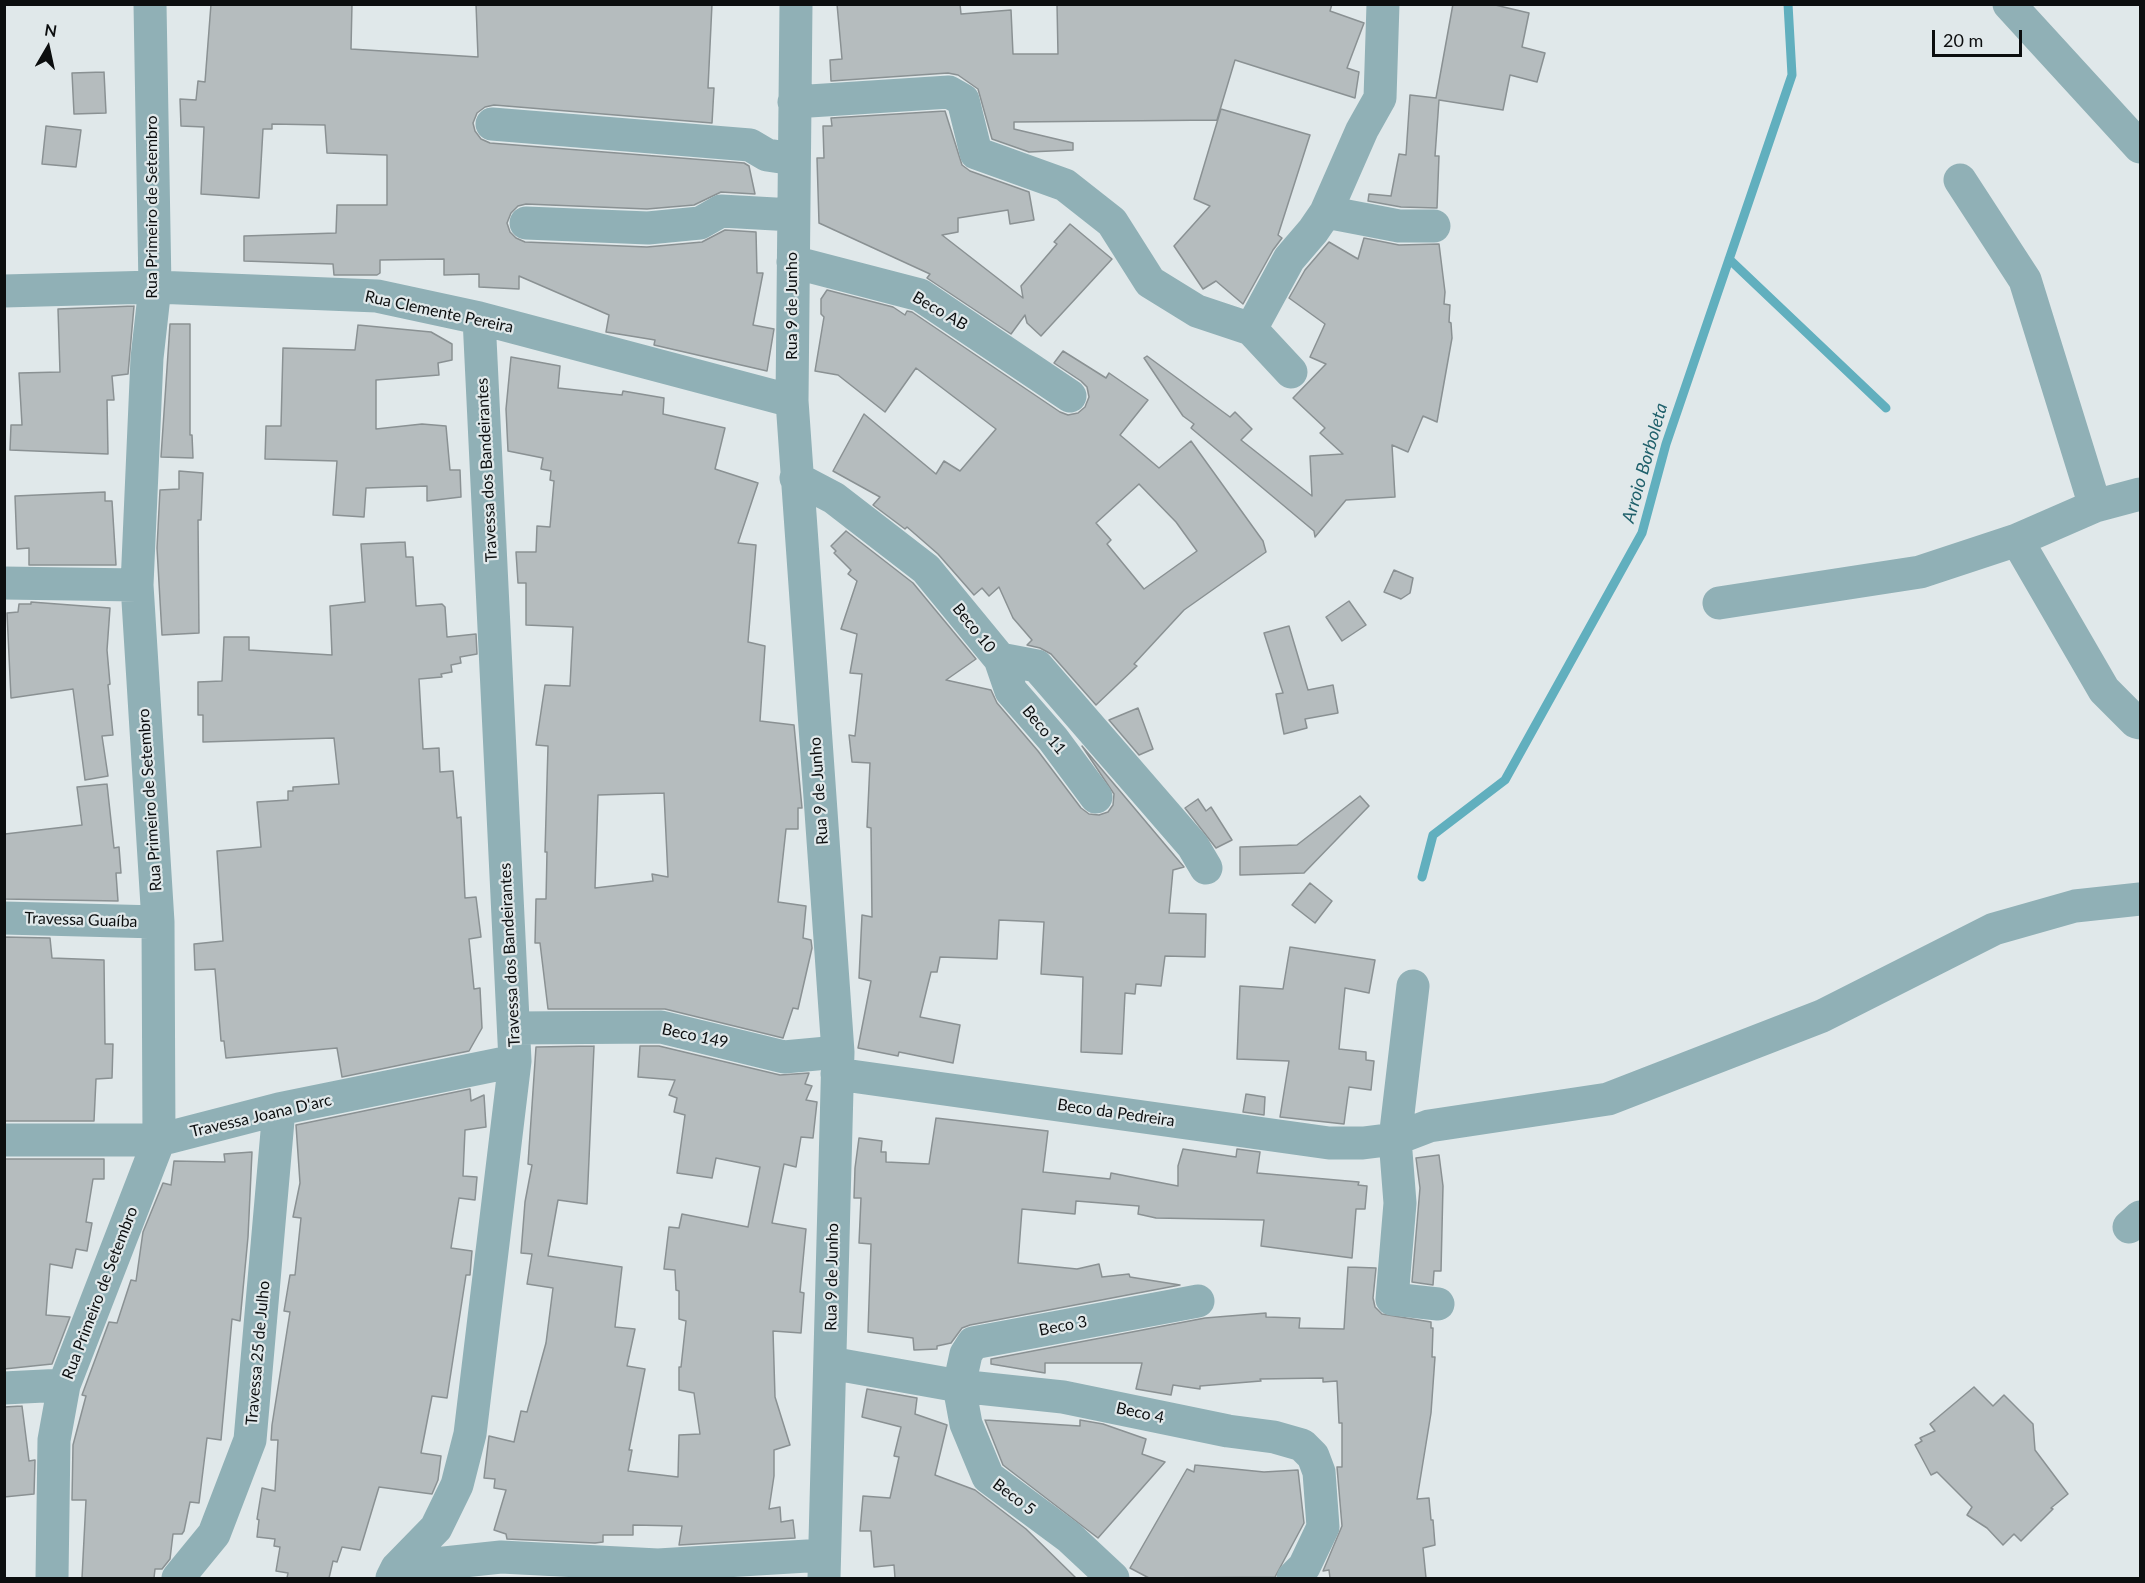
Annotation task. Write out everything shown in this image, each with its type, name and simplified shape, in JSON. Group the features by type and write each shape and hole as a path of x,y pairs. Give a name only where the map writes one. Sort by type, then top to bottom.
{"street":[{"name":"Rua Primeiro de Setembro","path":"52,1578 54,1440 64,1385 159,1140 158,922 137,585 147,358 155,287 150,4"},
{"name":"Rua 9 de Junho","path":"796,4 792,401 837,1063 824,1567"},
{"path":"1251,329 1289,259 1326,212 1362,130 1380,98 1383,4"},
{"path":"2008,4 2140,147"},
{"path":"794,102 949,92 963,100 976,153 1065,185 1112,222 1150,282 1197,311 1251,329 1291,372"},
{"path":"492,124 750,145 767,155 794,159"},
{"path":"1960,180 2025,280 2095,506"},
{"path":"526,223 648,228 700,223 721,211 793,215"},
{"path":"1326,212 1399,226 1434,226"},
{"name":"Beco AB","path":"793,262 920,296 1070,396"},
{"name":"Rua Clemente Pereira","path":"4,291 155,287 377,296 479,318 792,401"},
{"name":"Travessa dos Bandeirantes","path":"395,1573 436,1528 457,1485 470,1434 515,1061 479,318"},
{"name":"Beco 10","path":"796,478 834,498 926,568 1000,659 1037,666 1193,846 1206,868"},
{"path":"1719,603 1920,572 2017,540 2095,506 2140,494"},
{"path":"2017,540 2104,690 2136,723 2140,723"},
{"path":"4,584 137,585"},
{"name":"Beco 11","path":"1000,659 1011,691 1053,739 1096,797"},
{"name":"Beco da Pedreira","path":"837,1063 1329,1143 1363,1143 1395,1139 1429,1126 1608,1099 1822,1016 1994,929 2075,906 2140,898"},
{"name":"Travessa Guaíba","path":"4,918 158,922"},
{"path":"1413,986 1395,1139 1400,1203 1392,1299 1438,1304"},
{"name":"Beco 149","path":"514,1028 661,1027 784,1057 837,1063"},
{"name":"Travessa Joana D'arc","path":"4,1140 159,1140 279,1109 515,1061"},
{"name":"Travessa 25 de Julho","path":"178,1578 214,1534 250,1440 279,1109"},
{"name":"Beco 3","path":"959,1386 966,1354 974,1343 1198,1301"},
{"name":"Beco 4","path":"830,1363 959,1386 1063,1396 1228,1431 1274,1437 1302,1444 1313,1456 1318,1472 1323,1527 1304,1567 1293,1578"},
{"path":"4,1388 64,1385"},
{"name":"Beco 5","path":"959,1386 966,1424 988,1477 1068,1537 1113,1578"},
{"path":"395,1573 501,1557 658,1565 824,1567"}],"building":[{"path":"211,4 352,4 351,49 478,57 476,4 712,4 708,88 714,88 712,123 494,105 485,107 477,113 473,123 481,139 490,143 744,163 749,166 755,194 721,192 694,205 647,209 526,204 518,206 511,213 507,223 510,232 525,242 647,247 702,242 725,230 756,232 757,273 763,273 753,325 774,329 767,371 654,345 655,340 606,332 609,315 519,276 519,289 479,287 479,274 444,275 444,259 380,260 380,273 377,275 334,275 333,264 244,261 244,236 336,233 337,205 387,205 387,155 327,153 325,125 272,124 272,129 263,129 259,198 201,194 204,127 181,126 180,99 196,100 198,81 205,82"},
{"path":"837,4 960,4 961,14 1011,10 1013,54 1058,54 1057,4 1332,4 1330,11 1364,23 1347,68 1359,72 1355,98 1235,60 1217,120 1014,122 1014,129 1073,143 1073,150 1029,152 992,139 978,89 958,75 948,73 831,81 830,60 842,59"},
{"path":"1453,4 1491,4 1529,13 1522,47 1545,53 1537,82 1510,75 1503,110 1439,100 1435,156 1439,156 1437,208 1401,207 1368,201 1369,194 1391,196 1399,154 1406,155 1410,95 1436,98"},
{"path":"104,72 106,113 74,114 72,73"},
{"path":"1221,109 1310,135 1278,235 1282,238 1243,304 1216,281 1203,289 1174,246 1210,206 1194,199"},
{"path":"945,111 962,165 970,171 1029,192 1034,220 1010,224 1008,210 958,218 958,232 942,235 1023,298 1021,286 1057,244 1054,242 1070,224 1112,259 1041,336 1027,323 1025,315 1011,334 927,278 930,274 819,223 817,158 824,158 823,126 832,126 831,118"},
{"path":"46,126 81,130 76,167 42,164"},
{"path":"1364,238 1399,245 1439,244 1445,292 1444,304 1450,305 1449,322 1452,338 1437,422 1423,416 1408,452 1392,445 1395,497 1346,500 1315,537 1314,531 1191,428 1194,424 1183,416 1144,358 1147,356 1230,417 1235,412 1252,429 1241,440 1312,496 1310,456 1343,454 1320,433 1325,428 1293,398 1326,364 1310,357 1325,324 1289,298 1305,270 1329,242 1358,259"},
{"path":"827,290 893,307 905,315 907,311 912,312 1060,412 1068,415 1078,413 1085,407 1089,397 1087,387 1081,381 1054,363 1063,351 1106,378 1109,373 1148,400 1120,435 1159,468 1191,441 1263,541 1266,552 1184,610 1134,664 1137,666 1096,705 1051,654 1027,645 1032,640 1013,618 999,587 989,596 982,588 974,595 938,554 907,527 905,529 873,505 880,497 833,471 864,414 936,474 944,461 960,471 996,429 916,368 885,412 838,375 815,371 824,317 821,314 821,299","holes":["1139,484 1176,522 1197,551 1144,589 1107,544 1111,540 1096,523"]},
{"path":"134,306 128,374 112,376 114,400 107,400 108,454 10,450 11,425 22,425 19,373 60,372 58,309"},
{"path":"170,324 190,324 190,435 192,435 193,458 161,457"},
{"path":"358,325 431,332 452,344 452,360 438,363 439,375 376,380 376,429 422,424 446,426 450,470 460,470 461,497 427,501 427,486 366,488 364,517 333,515 337,461 265,459 266,426 281,426 283,348 355,350"},
{"path":"511,357 560,366 558,388 622,395 623,391 664,398 663,414 725,428 715,469 758,483 738,543 756,545 748,642 765,646 760,721 794,725 802,808 798,808 798,829 786,829 778,902 806,906 803,938 811,940 812,948 798,1009 793,1008 783,1038 665,1009 548,1009 540,943 535,943 536,899 546,899 548,746 536,745 545,685 570,686 573,627 526,625 526,583 518,583 516,552 536,552 537,526 550,527 554,481 550,480 551,471 541,469 543,458 508,451 506,409","holes":["664,793 668,877 652,874 653,881 595,888 598,795"]},
{"path":"179,471 203,473 201,520 198,520 199,633 162,635 157,548 160,490 179,489"},
{"path":"105,492 105,501 112,501 116,565 29,565 29,548 17,549 15,496"},
{"path":"846,531 913,583 976,659 946,680 991,690 997,703 1038,751 1081,808 1089,814 1099,815 1108,812 1113,805 1114,794 1082,746 1184,867 1173,870 1169,913 1206,914 1205,957 1165,956 1161,986 1136,984 1135,994 1125,993 1122,1054 1081,1052 1083,977 1041,974 1044,922 999,920 997,959 940,957 937,972 931,972 920,1017 960,1025 953,1063 899,1052 898,1056 858,1048 871,981 859,978 862,915 872,917 871,828 867,827 870,763 852,762 849,735 855,736 862,674 850,673 857,634 841,629 857,581 848,574 851,570 834,553 836,551 831,546"},
{"path":"405,542 406,557 413,557 416,606 442,604 445,607 447,637 476,634 477,654 460,657 461,663 451,665 452,672 441,674 442,677 419,679 423,749 439,748 440,772 453,771 457,818 461,817 465,898 476,897 481,937 469,939 474,989 480,988 482,1028 469,1051 342,1077 337,1048 226,1058 224,1041 221,1041 215,969 195,970 194,944 223,941 217,851 261,847 257,802 288,800 288,791 293,791 293,787 339,784 334,738 203,742 203,715 198,715 198,682 222,681 224,637 249,637 249,650 332,655 330,606 365,602 361,544"},
{"path":"1394,570 1413,578 1410,593 1401,599 1384,592"},
{"path":"1349,601 1366,625 1342,641 1326,617"},
{"path":"31,602 110,608 107,650 113,735 102,736 108,776 85,780 73,689 11,698 7,613 18,612 19,604 31,604"},
{"path":"1289,626 1308,690 1333,685 1338,713 1305,719 1307,728 1284,734 1276,694 1283,693 1264,633"},
{"path":"1138,708 1153,749 1139,755 1109,720"},
{"path":"107,784 114,848 119,847 121,873 116,873 118,901 4,899 5,834 82,825 77,787"},
{"path":"1360,796 1369,806 1304,873 1240,875 1240,847 1297,845"},
{"path":"1198,799 1206,811 1211,807 1232,840 1216,848 1185,808"},
{"path":"1310,883 1332,901 1315,923 1292,905"},
{"path":"4,937 50,938 52,958 104,960 105,1044 113,1044 112,1078 96,1079 94,1121 4,1121"},
{"path":"1290,947 1375,960 1369,993 1345,988 1339,1049 1366,1052 1366,1060 1374,1061 1371,1090 1349,1087 1344,1124 1280,1117 1289,1061 1237,1059 1240,986 1283,989"},
{"path":"594,1046 587,1204 558,1200 548,1256 622,1267 615,1327 635,1329 627,1366 645,1369 629,1450 632,1450 628,1471 678,1477 679,1435 700,1434 694,1393 679,1390 679,1367 681,1367 686,1321 679,1319 679,1291 676,1290 675,1270 664,1269 669,1227 679,1228 682,1214 748,1227 760,1167 716,1158 712,1178 677,1173 685,1115 674,1112 677,1098 669,1095 675,1080 638,1077 640,1046 659,1046 780,1075 809,1073 805,1084 812,1086 806,1100 817,1102 813,1138 801,1137 796,1167 784,1164 772,1223 806,1229 800,1292 804,1293 801,1333 773,1331 775,1397 790,1445 774,1450 774,1476 769,1509 780,1507 781,1522 793,1520 795,1538 679,1545 682,1526 633,1525 633,1535 603,1535 603,1542 595,1543 507,1539 506,1534 494,1530 506,1490 494,1488 495,1479 484,1478 489,1436 514,1442 521,1411 527,1412 546,1343 553,1288 527,1284 532,1254 521,1253 525,1202 532,1165 528,1164 536,1047"},
{"path":"470,1089 471,1101 484,1095 486,1127 465,1130 463,1176 477,1177 475,1200 459,1198 451,1248 472,1251 470,1275 466,1275 447,1398 432,1396 421,1453 441,1456 438,1480 432,1494 379,1487 360,1550 342,1547 337,1562 333,1561 329,1578 287,1578 288,1573 276,1571 280,1547 274,1546 275,1539 257,1537 259,1520 257,1519 262,1488 275,1491 278,1440 271,1440 272,1425 290,1312 284,1311 290,1275 295,1275 301,1218 293,1217 300,1183 296,1125"},
{"path":"1246,1094 1265,1097 1264,1115 1243,1112"},
{"path":"936,1118 1048,1131 1043,1172 1110,1179 1111,1173 1178,1186 1178,1166 1183,1149 1236,1157 1237,1149 1260,1152 1257,1173 1359,1182 1358,1185 1367,1186 1365,1209 1356,1209 1352,1258 1261,1246 1264,1220 1156,1218 1138,1214 1139,1206 1076,1201 1075,1214 1022,1209 1018,1263 1077,1269 1099,1264 1102,1277 1129,1274 1130,1277 1180,1285 970,1325 962,1328 951,1343 937,1346 937,1349 914,1350 913,1338 868,1332 871,1244 859,1243 861,1198 854,1198 855,1168 859,1138 882,1141 881,1152 886,1152 886,1162 929,1164"},
{"path":"252,1152 248,1237 240,1321 232,1319 221,1440 207,1438 199,1503 190,1502 184,1531 182,1534 173,1534 170,1559 162,1569 155,1569 154,1578 82,1578 86,1500 72,1500 73,1445 86,1396 82,1395 109,1322 117,1323 131,1280 136,1281 143,1232 163,1183 171,1185 174,1161 225,1162 224,1154"},
{"path":"1439,1155 1443,1186 1441,1271 1434,1271 1433,1285 1412,1282 1420,1188 1416,1158"},
{"path":"4,1159 104,1159 104,1179 93,1179 86,1222 92,1223 87,1251 76,1249 72,1268 50,1264 46,1315 70,1317 52,1364 4,1369"},
{"path":"1348,1267 1376,1268 1373,1298 1375,1307 1382,1314 1431,1322 1431,1328 1433,1328 1432,1357 1435,1357 1431,1413 1417,1499 1429,1498 1431,1520 1433,1520 1435,1545 1423,1548 1426,1578 1330,1578 1329,1570 1323,1571 1342,1526 1337,1467 1342,1467 1342,1423 1339,1423 1337,1381 1323,1382 1323,1378 1260,1379 1261,1381 1200,1386 1200,1389 1173,1385 1171,1395 1136,1389 1142,1363 1045,1363 1045,1373 991,1364 991,1359 1205,1318 1266,1313 1266,1317 1300,1318 1299,1328 1344,1329"},
{"path":"1974,1387 1993,1406 2004,1395 2033,1424 2035,1450 2068,1494 2051,1508 2053,1509 2021,1541 2014,1534 2003,1545 1987,1528 1967,1515 1972,1507 1937,1472 1931,1475 1915,1445 1922,1441 1920,1438 1935,1431 1930,1424"},
{"path":"867,1389 917,1398 915,1414 947,1425 935,1475 975,1490 1026,1529 1076,1578 895,1578 894,1565 874,1567 871,1531 860,1531 863,1496 890,1498 899,1457 894,1456 901,1427 862,1417"},
{"path":"22,1406 29,1461 35,1460 34,1494 4,1497 4,1407"},
{"path":"985,1420 1080,1426 1080,1420 1103,1424 1146,1439 1142,1454 1165,1462 1098,1538 1003,1465"},
{"path":"1195,1465 1264,1472 1298,1470 1304,1523 1275,1577 1149,1578 1130,1568 1187,1469 1194,1472"}],"waterway":[{"name":"Arroio Borboleta","path":"1422,877 1433,835 1505,780 1642,533 1666,444 1792,75 1788,4"},
{"path":"1729,259 1886,408"}]}
